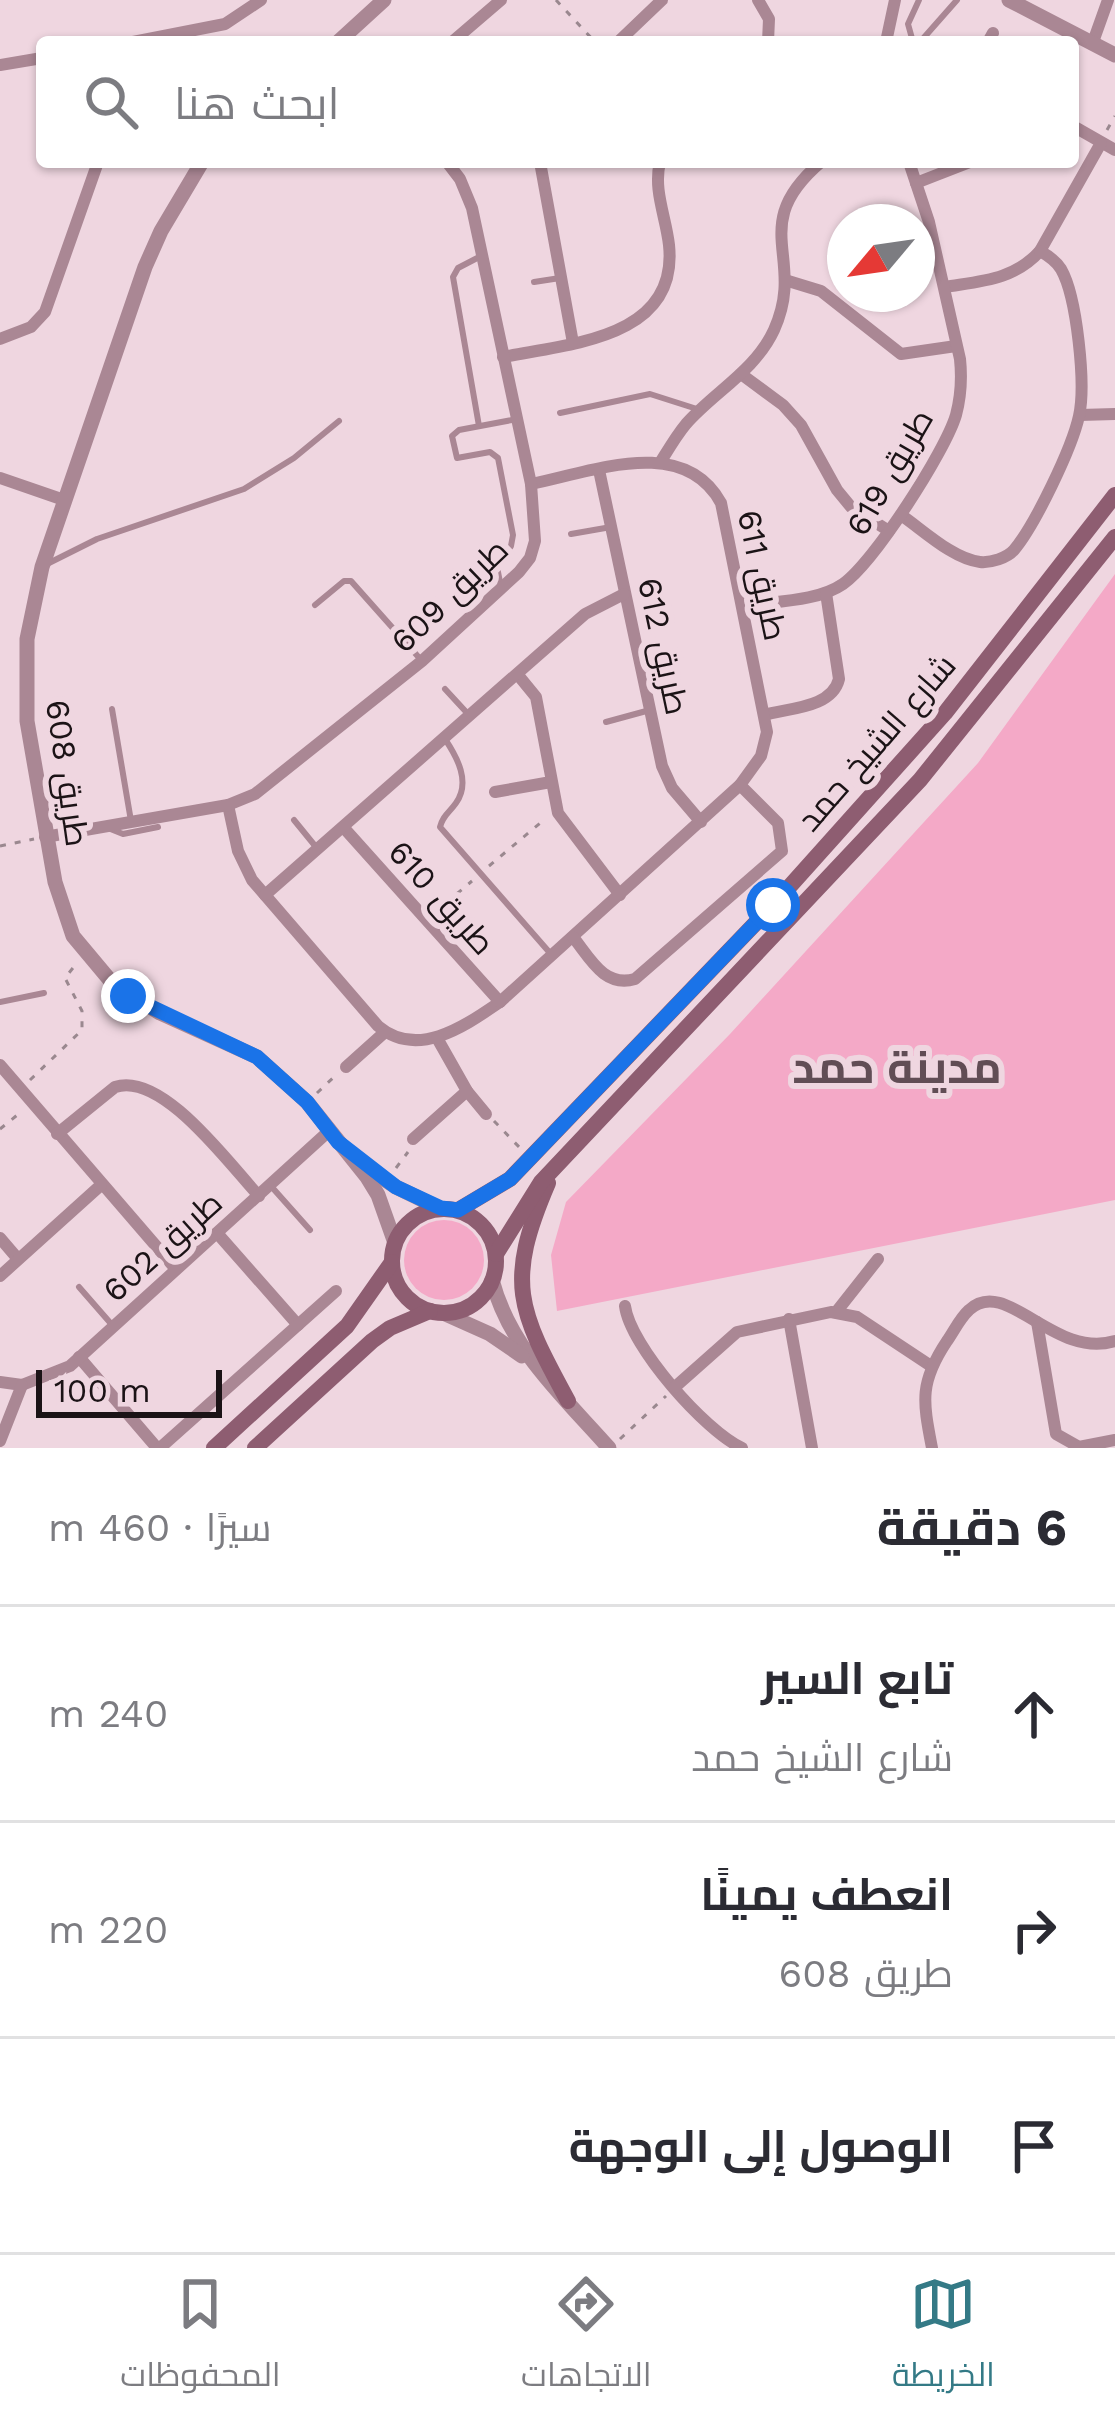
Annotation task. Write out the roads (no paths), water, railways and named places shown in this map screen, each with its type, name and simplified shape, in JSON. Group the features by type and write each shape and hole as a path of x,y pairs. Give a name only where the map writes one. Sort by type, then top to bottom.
{"main road":[{"name":"شارع الشيخ حمد","path":"450,1209 510,1179 773,905 945,713 1115,495"},
{"name":"شارع الشيخ حمد","path":"496,1254 524,1205 556,1165 920,780 1115,537"},
{"path":"556,1165 529,1228 521,1284 529,1326 568,1401"},
{"path":"214,1448 347,1326 409,1222 450,1209 484,1227 496,1254 493,1280 470,1306 390,1328 255,1448"},
{"path":"394,1252 400,1288 413,1302 437,1312"}],"street":[{"path":"164,36 225,24 261,0"},
{"path":"345,36 384,0"},
{"path":"459,36 501,0"},
{"path":"624,36 662,0"},
{"path":"758,0 769,19 768,36"},
{"path":"887,36 895,0"},
{"path":"1009,0 1115,55"},
{"path":"1093,42 1108,0"},
{"path":"0,65 36,59"},
{"path":"1079,129 1115,150"},
{"path":"945,287 1013,274 1040,251 1101,142"},
{"path":"0,339 40,321 96,168"},
{"name":"طريق 608","path":"198,168 145,267 42,566 27,639 25,679 45,837 61,901 84,953 128,996 257,1057 307,1102 378,1195 394,1252"},
{"name":"طريق 609","path":"45,837 228,805 274,781 422,661 530,558 536,541 518,418 472,208 452,168"},
{"path":"541,168 573,344"},
{"path":"503,357 607,337 626,328 662,289 670,266 660,168"},
{"path":"531,484 660,463 685,425 741,374 774,330 785,280 782,212 793,189 815,168"},
{"name":"طريق 619","path":"826,593 867,563 901,515 955,419 962,377 945,287 911,168"},
{"path":"916,182 954,168"},
{"path":"901,515 962,556 979,562 1005,557 1014,550 1053,482 1080,415 1079,356 1067,284 1060,268 1040,251"},
{"path":"785,280 821,291 901,354 956,346"},
{"path":"741,374 801,425 851,507 889,531"},
{"path":"1080,415 1115,414"},
{"name":"طريق 611","path":"436,1038 500,1002 552,956 740,785 766,746 764,715 721,503 700,477 660,463"},
{"name":"طريق 612","path":"599,470 665,778 701,822"},
{"path":"0,478 64,500"},
{"path":"743,606 826,593 839,679 836,692 826,700 764,715"},
{"name":"طريق 610","path":"266,895 585,614 624,594"},
{"path":"518,675 536,697 558,813 620,895"},
{"path":"495,792 551,782"},
{"path":"572,937 605,976 616,982 635,979 782,850 778,823 740,785"},
{"path":"228,805 244,867 266,895 385,1032 419,1040 436,1038 486,1114"},
{"name":"طريق 610","path":"344,828 500,1002"},
{"path":"346,1067 385,1032"},
{"path":"0,1065 175,1268"},
{"path":"57,1134 115,1087 150,1088 173,1104 259,1196"},
{"path":"413,1139 467,1091"},
{"name":"طريق 608","path":"334,1136 384,1180 450,1209"},
{"name":"طريق 602","path":"22,1385 47,1378 79,1357 270,1185 334,1136"},
{"path":"0,1276 101,1186"},
{"path":"217,1233 298,1325"},
{"path":"0,1238 18,1259"},
{"path":"837,1311 878,1259"},
{"path":"493,1280 504,1320 534,1365 610,1448"},
{"path":"79,1357 159,1448 336,1291"},
{"path":"932,1448 924,1405 931,1366 967,1312 980,1303 1004,1303 1083,1345 1115,1341"},
{"path":"625,1306 635,1338 675,1387 710,1428 742,1448"},
{"path":"675,1387 737,1332 837,1311 862,1320 931,1366"},
{"path":"437,1312 490,1334 534,1365"},
{"path":"789,1319 811,1448"},
{"path":"1037,1322 1056,1434 1079,1447 1115,1440"},
{"path":"0,1382 22,1385 0,1441"}],"lane":[{"path":"913,36 908,24 919,0"},
{"path":"922,36 957,0"},
{"path":"479,426 453,277 458,268 481,256"},
{"path":"534,282 560,278"},
{"path":"560,413 650,394 701,410"},
{"path":"501,587 496,568 513,535 498,458 490,452 458,458 452,439 455,431 518,418"},
{"path":"42,566 97,539 244,488 294,458 339,421"},
{"path":"571,534 610,527"},
{"path":"315,605 344,580 351,581 422,661"},
{"path":"445,689 470,717"},
{"path":"112,709 131,821"},
{"path":"606,722 650,710"},
{"path":"445,739 458,759 463,784 440,827 552,956"},
{"path":"294,820 319,850"},
{"path":"105,826 123,834 158,827"},
{"path":"0,1002 44,993"},
{"path":"270,1185 310,1230"},
{"path":"79,1287 113,1326"}],"district":[{"name":"مدينة حمد","path":"897,1067"}]}
